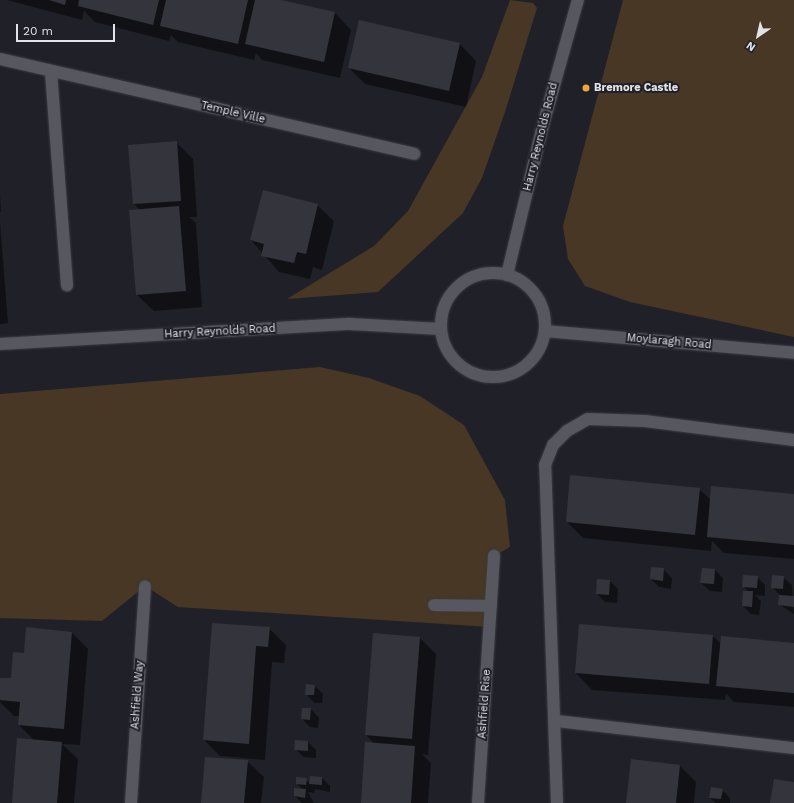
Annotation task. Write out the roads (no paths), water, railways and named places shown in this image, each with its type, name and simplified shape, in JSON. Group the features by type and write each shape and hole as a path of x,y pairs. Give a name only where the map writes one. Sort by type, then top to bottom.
{"street":[{"name":"Harry Reynolds Road","path":"508,275 543,125 578,0"},
{"name":"Temple Ville","path":"0,60 414,154"},
{"path":"51,72 67,285"},
{"path":"491,273 508,275 532,291 541,301 545,331 541,347 528,363 506,376 490,377 462,367 444,343 441,329 449,297 460,285 491,273"},
{"name":"Harry Reynolds Road","path":"0,344 350,324 441,329"},
{"name":"Moylaragh Road","path":"545,331 794,353"},
{"path":"557,803 556,721 545,465 553,445 567,431 588,419 645,421 794,440"},
{"name":"Ashfield Rise","path":"478,803 494,556"},
{"name":"Ashfield Way","path":"131,803 145,586"},
{"path":"434,605 491,606"},
{"path":"556,721 794,748"}],"place":[{"name":"Bremore Castle","path":"586,88"}]}
